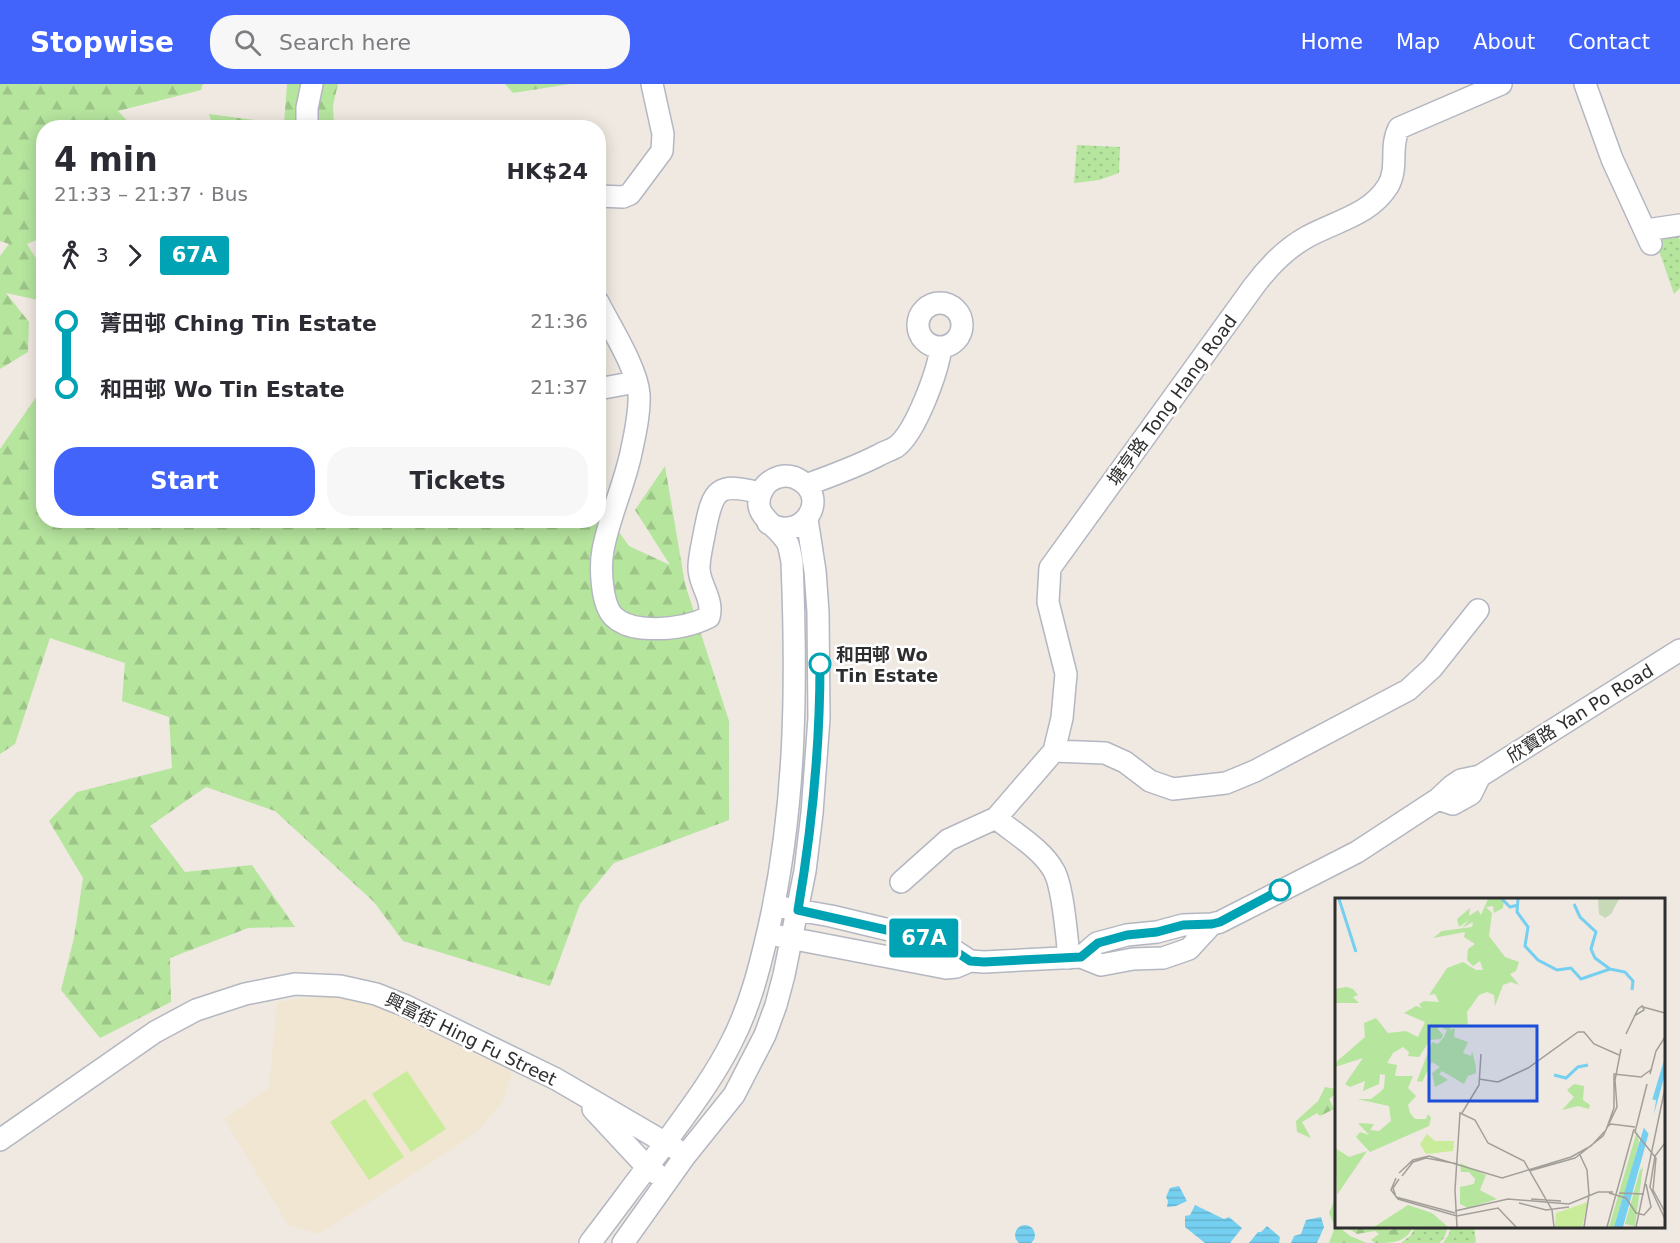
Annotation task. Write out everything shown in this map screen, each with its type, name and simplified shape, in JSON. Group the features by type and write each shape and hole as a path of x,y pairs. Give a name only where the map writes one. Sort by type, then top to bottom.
{"street":[{"path":"307,120 312,84"},
{"path":"606,196 623,197 630,194 662,151 663,134 652,84"},
{"name":"塘亨路 Tong Hang Road","path":"901,882 948,840 996,818 1054,751 1062,718 1066,674 1048,602 1050,568 1269,267 1287,250 1308,237 1376,202 1389,184 1395,162 1393,139 1399,129 1502,84"},
{"path":"1585,84 1612,159 1648,237 1680,225"},
{"path":"606,319 639,393 631,454 603,551 604,598 613,615 630,627 657,629 695,624 709,617 711,609 699,567 713,498 723,489 737,488 761,493"},
{"path":"806,485 862,464 896,447 919,413 941,347"},
{"path":"606,389 636,382"},
{"path":"590,1243 699,1096 731,1043 748,1003 767,934 774,905 789,810 795,699 795,627 792,562 788,544 781,534 768,523 759,508 761,493 766,484 773,479 791,476 806,485 813,502 807,519 792,529 775,527 768,523"},
{"path":"623,1243 734,1095 765,1035 776,1005 798,910 812,813 819,718 818,604 807,519"},
{"path":"1054,751 1105,753 1125,762 1150,781 1173,789 1226,783 1255,771 1408,690 1432,668 1478,609"},
{"name":"欣寶路 Yan Po Road","path":"767,934 946,968 956,967 970,961 1075,958 1101,965 1133,959 1163,958 1189,949 1212,924 1350,856 1438,799 1453,804 1471,794 1480,776 1680,650"},
{"path":"996,818 1041,855 1055,872 1075,958"},
{"path":"774,905 931,940 949,947 970,961"},
{"name":"興富街 Hing Fu Street","path":"0,1140 155,1032 196,1010 245,994 295,984 340,986 376,994 406,1006 516,1058 686,1156"},
{"name":"興富街 Hing Fu Street","path":"578,1093 647,1167 668,1180"}],"shaded area":[{"path":"322,996 360,998 512,1072 503,1101 479,1130 319,1234 288,1225 224,1119 269,1088 277,1002"}],"green space":[{"path":"0,84 203,84 201,90 118,111 126,120 36,120 36,240 27,244 36,259 36,299 6,293 29,322 28,352 0,369 0,256 9,244 0,241"},
{"path":"287,84 338,84 333,105 334,120 284,120"},
{"path":"505,84 570,84 513,93"},
{"path":"209,114 254,120 211,120"},
{"path":"1077,145 1120,147 1119,173 1099,180 1074,183"},
{"path":"1677,235 1680,240 1680,288 1674,294 1656,242"},
{"path":"36,397 36,528 606,528 606,514 629,546 670,565 635,510 665,466 685,584 729,721 729,820 614,863 580,904 550,986 403,941 374,902 275,811 206,787 150,826 185,872 252,865 295,927 248,928 170,958 171,1002 100,1038 61,990 74,938 83,878 49,821 77,792 172,768 169,717 122,701 125,663 50,638 15,744 0,754 0,449"},
{"path":"407,1071 446,1129 411,1152 372,1094"},
{"path":"1325,1087 1335,1089 1335,1095 1329,1099 1334,1109 1320,1116 1317,1113 1302,1122 1311,1138 1297,1132 1296,1121 1318,1101"},
{"path":"365,1099 404,1157 369,1180 330,1122"},
{"path":"1335,1198 1335,1227 1329,1213"},
{"path":"1335,1227 1367,1243 1329,1243"},
{"path":"1348,1228 1391,1230 1412,1228 1402,1239 1392,1242 1375,1243 1371,1240 1379,1234 1375,1231 1357,1234"},
{"path":"1415,1228 1447,1228 1444,1238 1439,1243 1401,1243"},
{"path":"1451,1228 1474,1228 1476,1241 1475,1243 1443,1243"}],"water":[{"path":"1179,1186 1187,1201 1167,1207 1166,1197 1170,1188"},
{"path":"1195,1205 1224,1219 1229,1217 1242,1228 1230,1243 1205,1243 1185,1227 1185,1216 1190,1215"},
{"path":"1321,1217 1324,1227 1317,1243 1291,1243 1294,1236 1301,1234 1306,1220"},
{"path":"1021,1226 1029,1226 1034,1231 1034,1239 1029,1244 1021,1244 1016,1239 1016,1231"},
{"path":"1267,1226 1280,1237 1279,1243 1249,1243 1258,1232"}],"bus line":[{"name":"67A","path":"820,664 819,718 812,813 798,910 931,940 970,961 984,962 1081,957 1098,943 1127,935 1157,932 1183,925 1220,922 1280,890"}],"place":[{"name":"和田邨 Wo Tin Estate","path":"820,664"}]}
